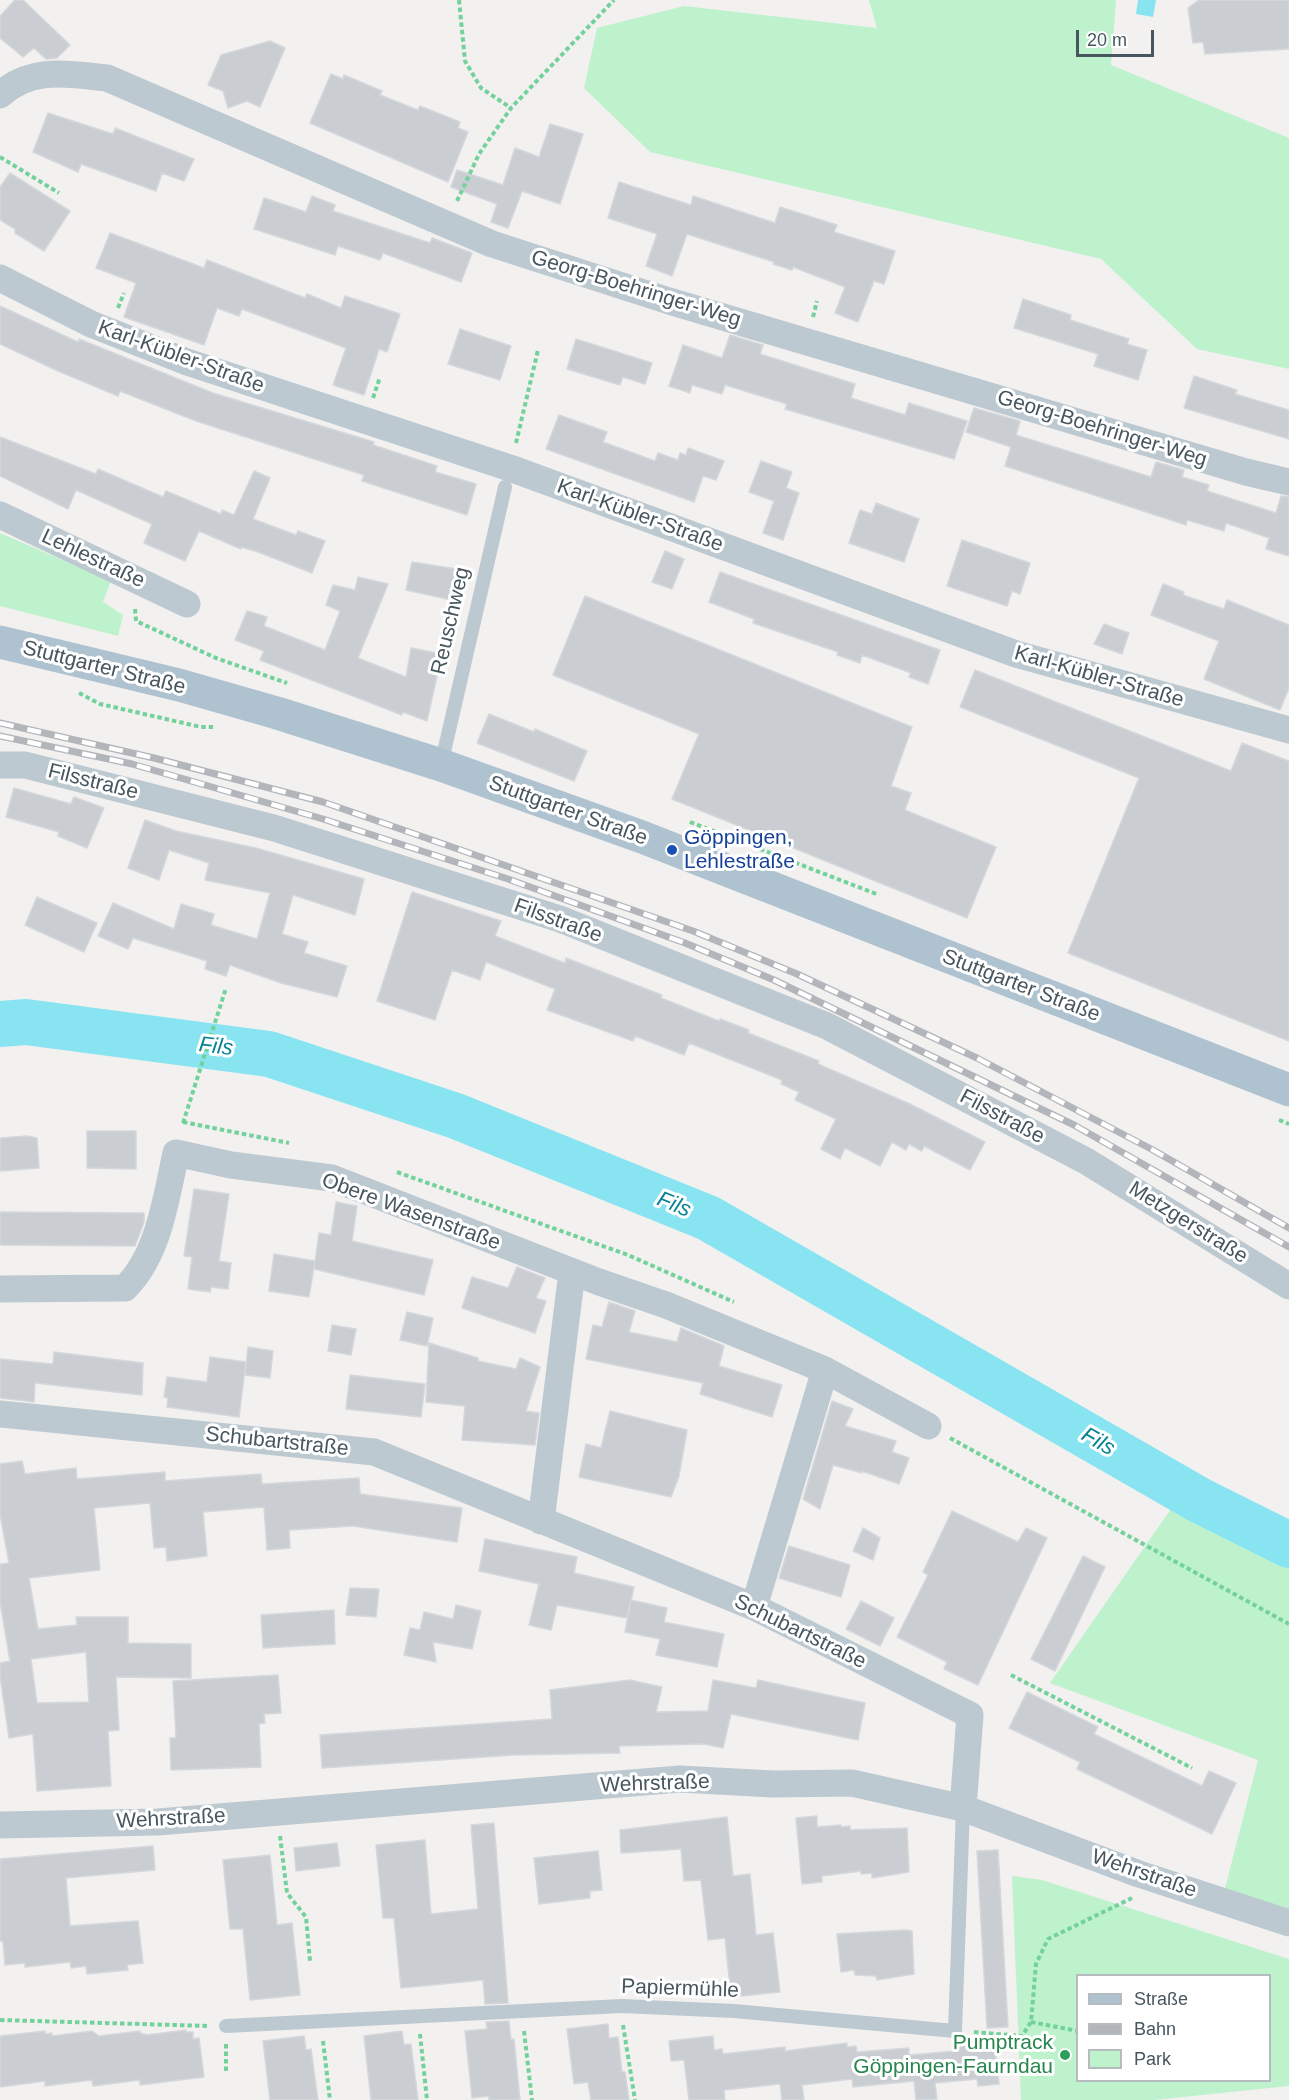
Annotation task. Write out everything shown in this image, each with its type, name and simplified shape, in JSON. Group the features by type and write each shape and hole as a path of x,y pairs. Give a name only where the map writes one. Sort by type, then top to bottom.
{"main road":[{"name":"Stuttgarter Straße","path":"0,642 179,685 277,713 441,765 642,837 1289,1090"}],"street":[{"name":"Georg-Boehringer-Weg","path":"1,93 24,79 51,72 107,78 492,244 678,303 1246,472 1289,482"},
{"name":"Karl-Kübler-Straße","path":"0,278 91,324 187,362 510,468 1016,654 1289,730"},
{"name":"Lehlestraße","path":"0,515 187,604"},
{"name":"Filsstraße","path":"0,765 25,765 274,828 560,919 827,1026 1086,1161"},
{"name":"Obere Wasenstraße","path":"0,1289 125,1288 140,1273 153,1243 176,1153 231,1165 332,1178 572,1272 666,1305 825,1370 928,1426"},
{"name":"Metzgerstraße","path":"1086,1161 1289,1286"},
{"path":"541,1521 572,1272"},
{"path":"754,1608 825,1370"},
{"name":"Schubartstraße","path":"0,1414 374,1452 754,1608 970,1715 963,1808"},
{"name":"Wehrstraße","path":"0,1825 158,1822 680,1779 773,1784 852,1783 963,1808 1139,1874 1289,1923"}],"lane":[{"name":"Reuschweg","path":"441,765 505,487"},
{"path":"955,2031 963,1808"},
{"name":"Papiermühle","path":"226,2026 633,2007 734,2012 955,2031"}],"path":[{"path":"459,0 465,61 482,88 511,108"},
{"path":"446,224 479,154 511,108 614,0"},
{"path":"0,157 59,193"},
{"path":"514,451 538,350"},
{"path":"133,579 136,621 216,658"},
{"path":"145,713 201,727"},
{"path":"183,1122 226,988"},
{"path":"928,1426 1289,1624"},
{"path":"1011,1675 1192,1768"},
{"path":"276,1812 287,1893 306,1917 310,1961"},
{"path":"955,2031 1022,2036 1031,2022 1036,1964 1048,1938 1131,1900 1139,1874"},
{"path":"522,2012 532,2100"},
{"path":"0,2020 226,2026 226,2072"},
{"path":"622,2021 635,2100"},
{"path":"321,2022 330,2100"},
{"path":"1031,2022 1076,2031"},
{"path":"420,2033 427,2100"}],"green space":[{"path":"869,0 1116,0 1111,65 1289,138 1289,369 1197,349 1101,259 650,152 584,88 597,28 684,6 877,28"},
{"path":"0,533 111,581 103,602 123,615 118,636 0,606"},
{"path":"1173,1506 1289,1565 1289,1911 1222,1900 1258,1760 1050,1683"},
{"path":"1012,1876 1042,1880 1289,1959 1289,2086 1154,2100 1021,2100"}],"water":[{"path":"1138,0 1156,0 1153,17 1136,14"}],"building":[{"path":"15,0 23,0 70,45 57,58 46,59 34,48 23,57 0,38 0,16"},
{"path":"1199,0 1289,0 1289,49 1205,54 1203,42 1193,43 1188,8"},
{"path":"270,41 285,48 260,107 247,101 228,108 223,91 208,85 221,55"},
{"path":"331,74 343,79 344,75 382,91 380,95 418,110 420,106 460,122 458,128 468,132 448,182 310,123"},
{"path":"48,113 113,134 115,128 194,159 184,181 162,173 156,191 81,164 78,172 33,152"},
{"path":"550,124 583,134 560,204 522,191 508,228 491,222 497,204 451,187 457,170 503,185 515,148 539,157"},
{"path":"10,173 70,211 44,251 15,233 15,229 0,220 0,187"},
{"path":"619,182 691,205 693,196 775,223 780,207 837,225 834,232 895,251 884,284 874,281 858,322 835,313 845,287 793,267 792,270 687,234 672,276 646,266 657,234 608,218"},
{"path":"312,196 335,205 333,211 430,243 432,238 472,253 461,282 383,253 380,260 338,246 335,255 254,229 264,198 306,212"},
{"path":"110,233 204,268 207,260 305,298 307,294 341,308 345,296 400,314 387,352 379,349 364,395 333,385 346,348 242,309 239,316 217,308 204,345 124,317 136,283 96,268"},
{"path":"1023,299 1071,315 1070,320 1129,339 1127,344 1147,350 1138,380 1094,366 1098,354 1014,328"},
{"path":"0,306 78,342 79,339 213,393 374,442 373,445 437,466 435,472 476,484 467,515 362,481 364,475 196,421 120,391 118,396 58,371 0,344"},
{"path":"460,329 511,346 500,380 448,364"},
{"path":"730,335 763,345 760,354 855,384 851,398 905,415 909,403 967,421 954,459 785,409 787,404 725,385 722,394 692,385 690,393 669,386 683,345 722,358"},
{"path":"576,339 652,363 645,384 623,377 620,385 567,369"},
{"path":"1194,376 1237,390 1235,394 1289,410 1289,439 1184,408"},
{"path":"974,408 1020,421 1016,435 1151,477 1156,462 1184,470 1182,477 1209,485 1207,491 1276,513 1281,496 1289,497 1289,556 1266,549 1269,538 1226,523 1224,531 1187,520 1186,525 1005,466 1011,447 966,432"},
{"path":"559,415 607,432 603,442 655,461 658,453 678,460 680,453 686,455 688,448 724,461 716,480 703,476 694,502 546,449"},
{"path":"0,437 96,474 98,469 163,497 166,491 221,514 222,510 234,515 254,471 270,478 253,519 296,535 298,531 325,541 312,573 258,552 242,547 241,549 199,531 185,561 144,543 152,524 76,490 68,509 0,476"},
{"path":"761,461 792,472 786,488 799,493 783,540 763,533 774,501 749,492"},
{"path":"876,503 919,519 904,562 849,543 860,510 872,514"},
{"path":"962,540 1030,563 1020,594 1012,591 1007,606 947,586"},
{"path":"665,551 684,559 672,589 652,582"},
{"path":"412,562 463,570 456,601 406,590"},
{"path":"720,572 940,650 928,684 909,677 911,673 862,655 860,663 837,655 838,652 753,623 754,619 709,602"},
{"path":"358,577 388,584 358,658 406,677 411,648 442,654 427,721 403,712 402,715 260,660 264,651 235,640 247,611 267,617 264,626 325,650 340,611 326,605 333,585 355,590"},
{"path":"1163,584 1184,592 1183,595 1224,609 1227,600 1289,625 1289,688 1280,710 1204,679 1219,641 1151,615"},
{"path":"585,596 912,727 891,786 911,793 905,810 996,847 967,918 672,799 699,734 553,675"},
{"path":"1104,624 1129,633 1122,654 1094,644"},
{"path":"975,670 1231,771 1242,743 1289,761 1289,1041 1068,953 1139,778 960,707"},
{"path":"489,714 534,732 535,729 587,751 574,781 477,743"},
{"path":"14,788 71,804 74,797 104,808 87,848 58,836 59,832 6,817"},
{"path":"145,820 176,831 256,848 364,879 355,915 293,895 282,934 308,942 304,953 347,966 337,997 281,983 230,965 226,976 205,969 207,961 133,938 128,949 98,936 113,903 174,929 181,904 214,914 211,925 257,939 270,893 205,880 209,863 169,850 159,880 128,868"},
{"path":"412,892 501,921 495,936 565,963 566,958 662,995 661,998 719,1021 720,1019 749,1030 748,1033 819,1061 818,1064 910,1104 985,1142 970,1170 924,1146 922,1151 909,1144 906,1150 892,1142 880,1166 845,1148 840,1159 821,1149 836,1119 795,1100 799,1092 781,1084 782,1080 689,1043 684,1055 635,1036 633,1041 547,1010 555,989 486,962 480,980 452,970 435,1020 377,1001"},
{"path":"37,897 97,923 84,952 25,925"},
{"path":"87,1131 136,1131 136,1169 87,1168"},
{"path":"27,1136 37,1138 39,1168 0,1171 0,1138"},
{"path":"194,1189 229,1194 219,1261 231,1263 228,1289 211,1287 210,1292 188,1289 192,1257 184,1256"},
{"path":"336,1202 357,1206 352,1241 433,1260 424,1295 314,1269 319,1233 331,1235"},
{"path":"0,1212 144,1213 144,1222 135,1246 0,1245"},
{"path":"274,1254 315,1261 309,1297 269,1291"},
{"path":"517,1267 545,1278 536,1298 546,1301 535,1333 462,1308 472,1277 508,1288"},
{"path":"609,1302 635,1311 629,1332 677,1342 681,1328 724,1346 719,1366 782,1385 772,1417 700,1394 703,1383 586,1359 593,1325 602,1327"},
{"path":"407,1312 433,1318 427,1346 400,1340"},
{"path":"332,1325 356,1329 351,1355 328,1351"},
{"path":"429,1343 478,1358 478,1361 516,1369 520,1358 540,1367 526,1411 539,1413 535,1445 462,1440 465,1406 426,1402"},
{"path":"248,1347 273,1351 270,1378 245,1375"},
{"path":"54,1352 143,1363 142,1395 35,1383 34,1402 0,1398 0,1359 53,1364"},
{"path":"210,1357 246,1362 239,1417 167,1407 168,1398 164,1397 167,1377 207,1382"},
{"path":"350,1375 425,1384 421,1417 346,1409"},
{"path":"832,1401 853,1409 845,1426 896,1441 892,1452 909,1458 899,1484 862,1471 862,1473 833,1465 820,1509 803,1499"},
{"path":"610,1411 687,1430 679,1476 671,1497 579,1477 586,1444 601,1448"},
{"path":"22,1461 25,1474 76,1468 77,1479 165,1472 165,1481 261,1474 262,1484 359,1478 360,1494 462,1508 457,1542 353,1526 289,1530 290,1548 267,1550 264,1507 203,1512 207,1556 167,1561 166,1547 154,1548 150,1503 94,1508 100,1570 29,1578 38,1629 77,1625 76,1617 128,1617 128,1643 191,1644 191,1678 116,1677 119,1730 108,1731 111,1786 37,1791 33,1734 9,1738 0,1676 0,1663 10,1661 0,1602 0,1564 9,1563 0,1514 0,1464","holes":["86,1652 89,1702 37,1703 31,1659"]},
{"path":"952,1511 1018,1542 1026,1528 1047,1538 978,1685 944,1669 947,1662 897,1637 928,1575 923,1572"},
{"path":"863,1528 880,1538 873,1560 853,1551"},
{"path":"485,1539 577,1557 574,1573 634,1587 627,1618 557,1605 551,1630 529,1625 539,1584 479,1571"},
{"path":"789,1546 850,1565 841,1597 779,1578"},
{"path":"1083,1556 1105,1567 1055,1671 1031,1659"},
{"path":"350,1588 379,1589 376,1617 346,1615"},
{"path":"631,1600 667,1608 664,1622 724,1634 717,1667 656,1655 660,1639 625,1632"},
{"path":"861,1601 894,1618 880,1646 846,1629"},
{"path":"456,1605 481,1611 472,1649 433,1642 436,1662 404,1655 410,1628 420,1630 424,1612 453,1619"},
{"path":"334,1610 335,1644 263,1648 261,1615"},
{"path":"278,1675 281,1713 264,1714 265,1723 259,1724 261,1767 171,1770 170,1738 176,1738 173,1681"},
{"path":"630,1680 662,1687 656,1712 708,1711 713,1680 756,1688 758,1680 865,1703 858,1740 731,1714 723,1748 704,1744 619,1746 620,1753 514,1755 322,1768 320,1735 552,1719 550,1690"},
{"path":"1027,1692 1098,1727 1094,1734 1202,1786 1209,1771 1236,1783 1212,1834 1077,1769 1080,1762 1009,1728"},
{"path":"817,1816 817,1827 841,1825 841,1827 850,1826 850,1830 907,1828 909,1872 872,1878 872,1873 861,1874 861,1871 822,1876 822,1882 802,1884 796,1818"},
{"path":"727,1817 733,1876 750,1874 756,1935 773,1933 780,1992 731,1997 725,1938 708,1940 701,1880 684,1881 681,1849 621,1853 620,1830"},
{"path":"494,1823 508,2003 485,2004 483,1980 401,1988 394,1918 383,1918 376,1845 425,1840 431,1914 478,1909 471,1825"},
{"path":"337,1843 340,1866 296,1871 294,1848"},
{"path":"153,1846 155,1870 66,1878 70,1926 138,1921 143,1963 127,1965 128,1970 87,1974 86,1966 71,1968 70,1962 25,1967 25,1963 5,1965 3,1941 0,1941 0,1859"},
{"path":"998,1850 1008,2027 987,2028 977,1851"},
{"path":"598,1851 602,1890 590,1891 590,1898 539,1904 534,1858"},
{"path":"270,1855 277,1925 292,1923 300,1995 250,2000 243,1929 230,1929 223,1860"},
{"path":"912,1931 914,1974 877,1980 876,1976 855,1975 854,1970 841,1972 837,1934"},
{"path":"509,2021 511,2040 514,2039 520,2100 489,2100 489,2096 472,2098 465,2031 487,2029 486,2022"},
{"path":"608,2024 609,2038 618,2037 622,2072 625,2072 629,2100 591,2100 588,2082 574,2084 567,2029"},
{"path":"186,2030 186,2032 193,2032 193,2039 199,2038 204,2077 140,2085 140,2080 93,2086 92,2080 45,2086 45,2081 0,2087 0,2036 45,2031 45,2034 52,2033 52,2036 92,2031 99,2036 140,2031 147,2035"},
{"path":"402,2031 404,2045 411,2044 418,2100 371,2100 364,2036"},
{"path":"304,2036 306,2050 311,2049 318,2100 270,2100 263,2041"},
{"path":"713,2036 714,2050 722,2049 723,2054 785,2047 785,2051 847,2043 847,2047 856,2046 857,2052 909,2048 909,2055 956,2051 956,2046 994,2042 999,2084 978,2086 977,2079 935,2083 937,2099 916,2100 914,2081 853,2087 852,2079 802,2085 804,2100 782,2100 780,2084 724,2090 725,2100 689,2100 684,2060 671,2061 669,2041"}],"waterway":[{"name":"Fils","path":"0,1024 26,1022 269,1054 456,1116 708,1218 1199,1500 1289,1545"}],"railway":[{"path":"0,723 154,758 323,802 693,931 797,974 977,1058 1153,1150 1289,1228"},
{"path":"0,736 132,764 323,819 508,879 685,943 774,980 1074,1125 1289,1247"}],"place":[{"name":"Göppingen, Lehlestraße","path":"672,850"},
{"name":"Pumptrack Göppingen-Faurndau","path":"1065,2055"}]}
